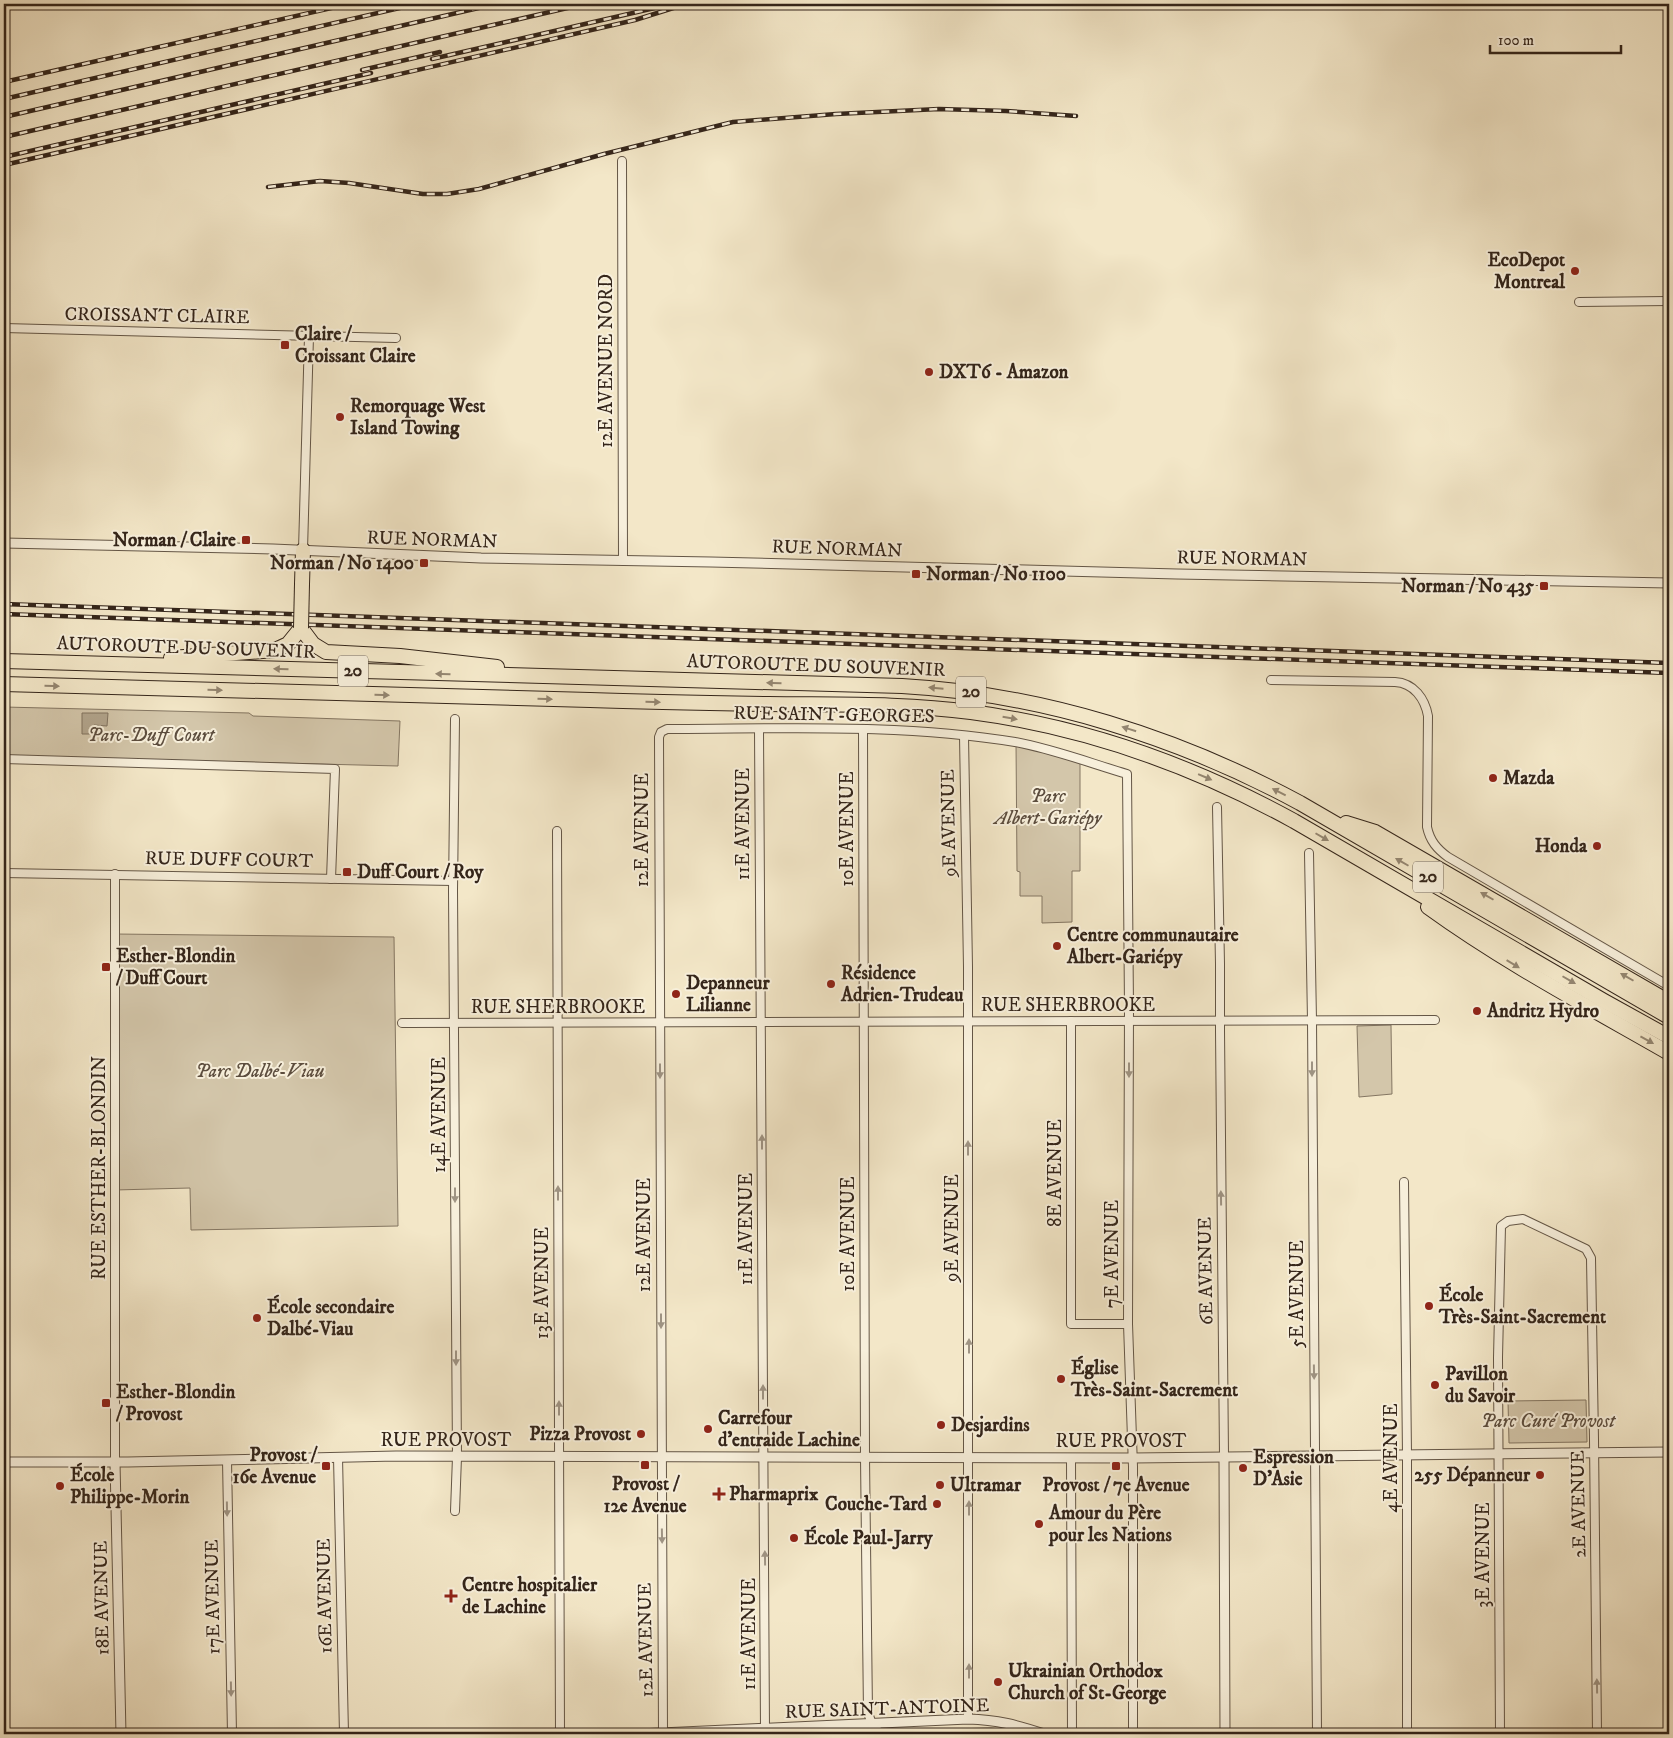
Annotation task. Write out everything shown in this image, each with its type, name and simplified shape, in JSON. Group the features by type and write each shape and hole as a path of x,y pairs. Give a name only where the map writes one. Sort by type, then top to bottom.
{"highway":[{"path":"109,664 275,650 288,644 301,631 303,550"},
{"path":"301,631 313,644 326,652 400,656 597,678"},
{"name":"AUTOROUTE DU SOUVENIR","path":"4,661 902,686 956,690 1017,700 1080,714 1173,744 1241,773 1322,815 1669,1017"},
{"name":"AUTOROUTE DU SOUVENIR","path":"4,684 604,701 874,705 970,712 1033,722 1073,732 1176,765 1266,805 1669,1037"},
{"path":"1322,815 1375,832 1669,1002"},
{"path":"1364,861 1472,938 1669,1053"}],"street":[{"name":"12E AVENUE NORD","path":"622,161 623,561"},
{"path":"1579,302 1669,301"},
{"name":"CROISSANT CLAIRE","path":"4,328 396,338"},
{"path":"303,550 309,336"},
{"name":"RUE NORMAN","path":"4,542 303,550 481,558 1669,583"},
{"path":"1271,680 1396,682 1412,687 1425,703 1428,716 1427,827 1431,839 1437,847 1456,862 1669,986"},
{"name":"14E AVENUE","path":"455,718 453,881 457,1457 455,1511"},
{"name":"RUE SAINT-GEORGES","path":"659,737 661,732 667,730 759,729 863,729 964,736 1016,743 1127,774"},
{"name":"11E AVENUE","path":"759,729 765,1729"},
{"name":"10E AVENUE","path":"863,729 865,1458 868,1713 872,1724"},
{"name":"9E AVENUE","path":"964,736 968,958 968,1719"},
{"name":"12E AVENUE","path":"659,737 661,1457 664,1733"},
{"path":"4,759 335,769 331,879"},
{"name":"7E AVENUE","path":"1127,774 1129,1021 1128,1324 1132,1458 1133,1734"},
{"name":"6E AVENUE","path":"1217,807 1220,964 1225,1734"},
{"name":"13E AVENUE","path":"556,831 560,1734"},
{"name":"5E AVENUE","path":"1309,853 1318,1734"},
{"name":"RUE DUFF COURT","path":"4,873 453,881"},
{"name":"RUE ESTHER-BLONDIN","path":"114,1462 115,874"},
{"name":"RUE SHERBROOKE","path":"402,1024 1435,1020"},
{"name":"8E AVENUE","path":"1071,1021 1071,1324 1128,1324"},
{"name":"4E AVENUE","path":"1404,1182 1407,1455 1407,1734"},
{"name":"2E AVENUE","path":"1501,1226 1508,1221 1517,1219 1531,1221 1586,1250 1591,1258 1597,1734"},
{"name":"3E AVENUE","path":"1500,1734 1498,1358 1501,1226"},
{"name":"RUE PROVOST","path":"4,1462 114,1462 338,1457 1132,1458 1669,1452"},
{"name":"16E AVENUE","path":"338,1457 344,1734"},
{"path":"1072,1458 1072,1734"},
{"name":"17E AVENUE","path":"227,1460 232,1734"},
{"name":"18E AVENUE","path":"114,1462 121,1734"},
{"name":"RUE SAINT-ANTOINE","path":"639,1734 968,1719 1006,1722 1044,1734"},
{"path":"4,1722 4,1734"},
{"path":"872,1724 881,1734"},
{"path":"1649,1734 1669,1734"}],"green space":[{"name":"Parc-Duff Court","path":"4,707 249,713 253,716 400,721 398,766 4,756"},
{"name":"Parc Albert-Gariépy","path":"1016,743 1080,759 1080,871 1072,871 1072,922 1042,923 1042,896 1020,896 1020,872 1017,871"},
{"name":"Parc Dalbé-Viau","path":"115,934 394,937 398,1226 191,1230 190,1188 115,1190"},
{"path":"1391,1025 1392,1094 1359,1097 1357,1026"},
{"name":"Parc Curé Provost","path":"1586,1400 1587,1442 1509,1443 1508,1401"},
{"path":"991,1728 1009,1730 1020,1734 914,1734 914,1730"}],"shaded area":[{"path":"82,713 108,713 107,726 94,725 92,734 82,734"}],"railway":[{"path":"4,82 349,4"},
{"path":"4,99 417,4"},
{"path":"4,117 496,4"},
{"path":"4,137 585,4"},
{"path":"4,165 635,20 686,4"},
{"path":"432,59 659,7"},
{"path":"362,70 440,52"},
{"path":"4,157 371,73"},
{"path":"268,187 320,181 349,183 423,194 447,194 479,189 604,154 733,122 939,109 1076,116"},
{"path":"4,604 1669,663"},
{"path":"4,614 1669,673"}],"place":[{"name":"EcoDepot Montreal","path":"1575,271"},
{"name":"Claire / Croissant Claire","path":"285,345"},
{"name":"DXT6 - Amazon","path":"929,372"},
{"name":"Remorquage West Island Towing","path":"340,417"},
{"name":"Norman / Claire","path":"246,540"},
{"name":"Norman / No 1400","path":"424,563"},
{"name":"Norman / No 1100","path":"916,574"},
{"name":"Norman / No 435","path":"1544,586"},
{"name":"Mazda","path":"1493,778"},
{"name":"Honda","path":"1597,846"},
{"name":"Duff Court / Roy","path":"347,872"},
{"name":"Centre communautaire Albert-Gariépy","path":"1057,946"},
{"name":"Esther-Blondin / Duff Court","path":"106,967"},
{"name":"Résidence Adrien-Trudeau","path":"831,984"},
{"name":"Depanneur Lilianne","path":"676,994"},
{"name":"Andritz Hydro","path":"1477,1011"},
{"name":"École Très-Saint-Sacrement","path":"1429,1306"},
{"name":"École secondaire Dalbé-Viau","path":"257,1318"},
{"name":"Église Très-Saint-Sacrement","path":"1061,1379"},
{"name":"Pavillon du Savoir","path":"1435,1385"},
{"name":"Esther-Blondin / Provost","path":"106,1403"},
{"name":"Desjardins","path":"941,1425"},
{"name":"Carrefour d'entraide Lachine","path":"708,1429"},
{"name":"Pizza Provost","path":"641,1434"},
{"name":"Provost / 12e Avenue","path":"645,1465"},
{"name":"Provost / 16e Avenue","path":"326,1466"},
{"name":"Provost / 7e Avenue","path":"1116,1466"},
{"name":"Espression D'Asie","path":"1243,1468"},
{"name":"255 Dépanneur","path":"1540,1475"},
{"name":"Ultramar","path":"940,1485"},
{"name":"École Philippe-Morin","path":"60,1486"},
{"name":"Pharmaprix","path":"719,1494"},
{"name":"Couche-Tard","path":"937,1504"},
{"name":"Amour du Père pour les Nations","path":"1039,1524"},
{"name":"École Paul-Jarry","path":"794,1538"},
{"name":"Centre hospitalier de Lachine","path":"451,1596"},
{"name":"Ukrainian Orthodox Church of St-George","path":"998,1682"}]}
